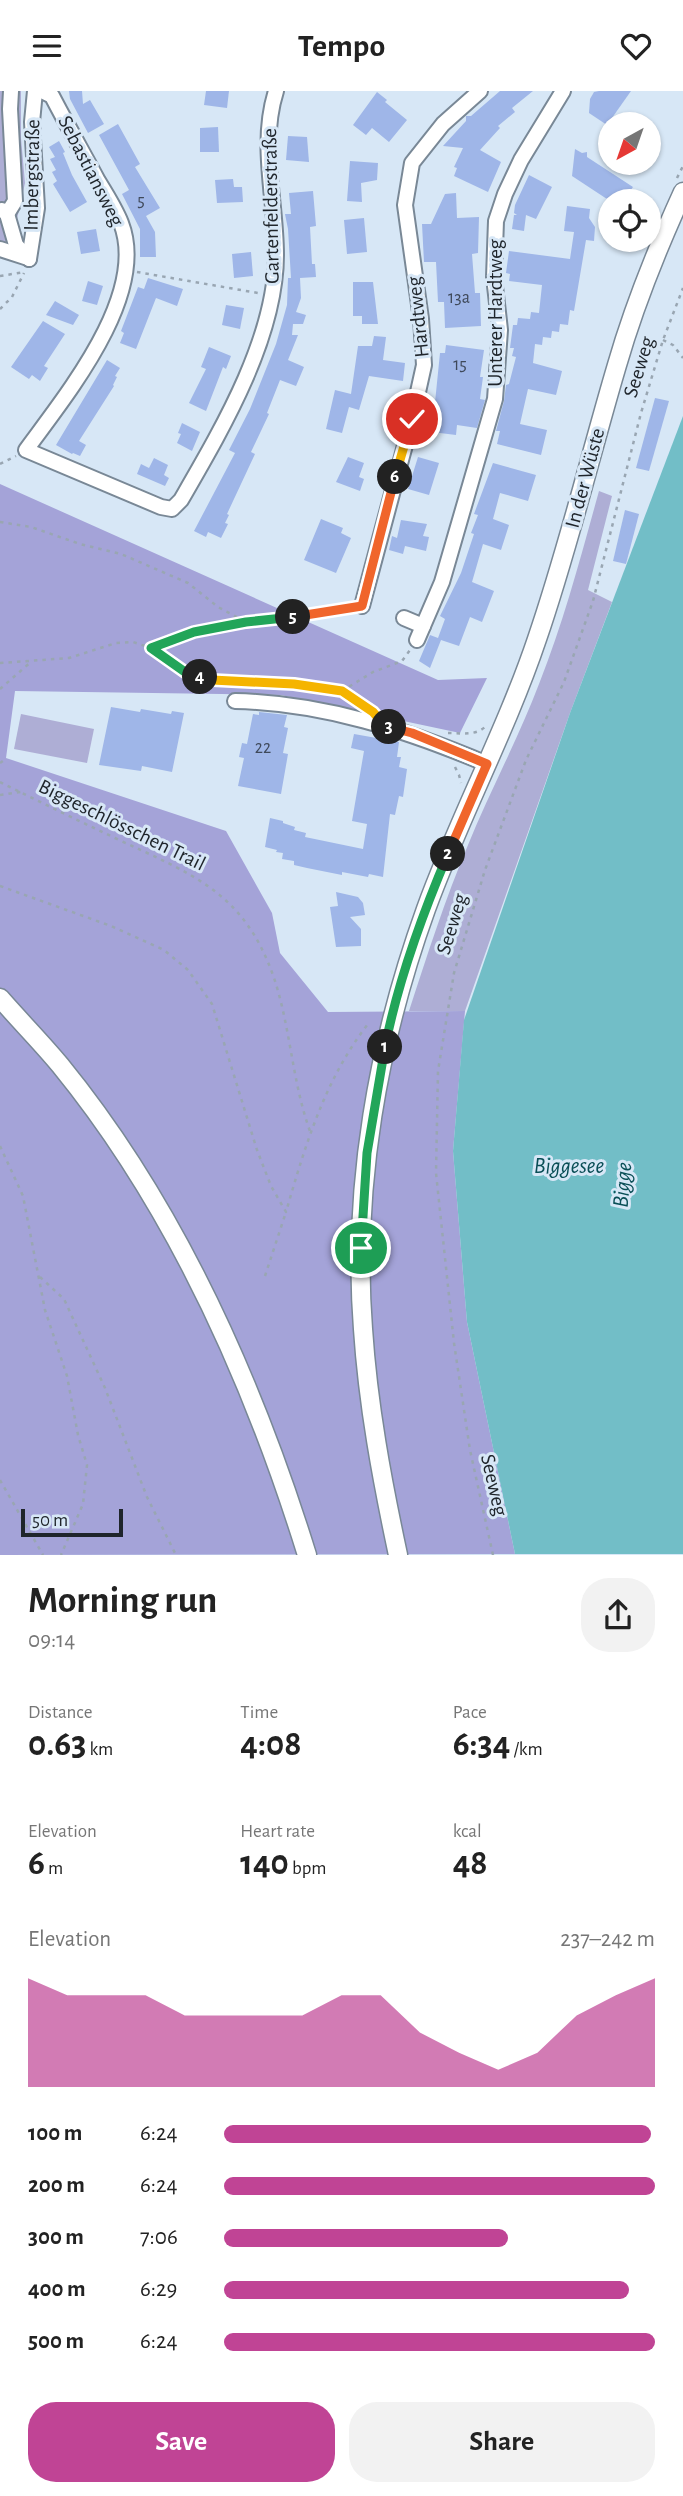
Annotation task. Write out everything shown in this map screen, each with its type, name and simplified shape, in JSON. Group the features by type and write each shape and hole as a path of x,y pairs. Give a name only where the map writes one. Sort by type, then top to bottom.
{"main road":[{"name":"In der Wüste","path":"398,1555 380,1468 369,1398 362,1326 361,1248 367,1153 388,1031 436,883 528,665 555,587 617,363 679,188"},
{"path":"0,998 60,1066 116,1142 175,1238 225,1336 254,1402 307,1555"}],"street":[{"path":"11,91 15,201 4,211 27,266"},
{"name":"Imbergstraße","path":"27,266 37,208 32,122 35,91"},
{"name":"Sebastiansweg","path":"26,450 89,362 110,321 127,270 122,224 52,96 42,91"},
{"name":"Gartenfelderstraße","path":"26,450 161,507 173,509 181,500 223,427 267,322 276,254 268,137 276,91"},
{"name":"Hardtweg","path":"362,606 424,365 421,319 405,205 412,163 443,124 480,91"},
{"name":"Unterer Hardtweg","path":"417,640 442,582 495,399 500,330 494,277 496,221 521,160 564,91"},
{"path":"0,249 27,266"},
{"path":"404,618 423,626"},
{"path":"235,701 310,707 394,728 487,764"}],"path":[{"path":"679,188 683,166"},
{"path":"0,276 27,266"},
{"path":"0,309 12,297 27,266"},
{"path":"127,270 272,296"},
{"name":"Seeweg","path":"493,1555 470,1450 454,1343 436,1173 438,1071 454,973 485,870 526,760 564,682 593,601 641,413 663,340 683,288"},
{"path":"663,340 673,345 683,358"},
{"path":"0,464 26,450"},
{"path":"0,522 32,527 80,544 121,554 188,583 218,607 246,622"},
{"path":"151,648 194,632 362,606"},
{"path":"342,691 373,672 402,661 417,640"},
{"path":"0,663 69,657 117,643 133,642 151,648 185,672 212,680 294,684 342,691 363,705"},
{"path":"0,689 33,660"},
{"path":"461,788 459,775 438,743 444,733 480,732 490,723"},
{"path":"0,764 4,760"},
{"name":"Biggeschlösschen Trail","path":"0,782 185,870 228,901 248,925 274,978 288,1033 298,1094 311,1134"},
{"path":"0,795 21,792"},
{"path":"0,886 111,926 164,950 188,969 212,1004 257,1150 271,1186 286,1212"},
{"path":"265,1276 322,1103 341,1062 368,1024"},
{"path":"0,1146 23,1196 46,1310 67,1376 78,1435 87,1465 83,1504 61,1555"},
{"path":"38,1275 64,1300 105,1388 147,1497 176,1555"},
{"path":"0,1480 43,1555"}],"shaded area":[{"path":"0,91 21,91 25,183 11,246 0,244"},
{"path":"0,484 438,680 487,678 460,733 281,695 15,691 6,758 226,831 272,913 280,953 328,1012 465,1011 453,1151 467,1322 515,1554 0,1555"},
{"path":"599,491 612,496 588,590 612,602 465,1011 409,1011 460,865 548,660 572,588"},
{"path":"21,714 94,729 87,763 14,749"}],"water":[{"name":"Biggesee","path":"683,416 683,1554 515,1554 467,1322 453,1151 464,1020 570,713"}],"building":[{"path":"69,91 82,91 83,104 90,100 104,124 88,133 70,99"},
{"path":"206,91 229,91 227,108 204,105"},
{"path":"500,91 533,91 512,108 515,112 498,126 500,128 480,150 501,162 488,192 454,176 457,168 454,167 463,148 443,146 466,121 466,116 471,116"},
{"path":"631,91 616,112 598,112 598,119 589,113 590,99 594,92"},
{"path":"377,92 407,120 389,142 372,128 366,135 353,125"},
{"path":"118,124 140,164 135,167 160,208 146,216 155,232 156,257 140,257 140,229 122,194 129,190 99,135"},
{"path":"218,127 219,152 200,152 200,128"},
{"path":"288,136 307,137 309,162 286,160"},
{"path":"59,141 72,175 87,202 70,212 53,184 57,181 52,172 56,170 50,159 55,157 49,147"},
{"path":"575,149 582,153 587,152 587,157 598,164 598,175 615,175 633,187 598,189 598,193 572,176"},
{"path":"350,161 378,163 377,180 361,183 362,202 347,201"},
{"path":"529,175 552,187 536,219 526,215 524,231 512,229 514,215 517,215 514,213 515,205"},
{"path":"233,179 234,187 242,187 243,202 217,203 215,180"},
{"path":"313,191 316,226 310,227 312,264 315,264 316,277 300,278 301,298 296,312 306,315 303,324 293,324 292,335 298,335 288,360 304,367 296,386 280,380 267,413 269,414 251,452 255,454 227,514 229,515 225,523 228,524 221,538 208,532 206,537 194,531 235,453 229,450 250,409 276,344 287,305 288,278 291,278 285,214 291,214 289,193"},
{"path":"456,193 457,218 479,217 478,253 472,254 475,293 480,293 481,326 445,328 444,302 438,302 436,262 424,262 422,224 431,224 445,194"},
{"path":"567,206 590,209 589,218 595,227 594,241 586,240 574,311 570,310 568,325 560,324 559,332 552,331 551,338 543,337 542,345 535,344 533,363 562,371 556,395 528,389 520,424 547,430 541,455 497,444 500,431 496,431 506,385 509,384 516,357 512,356 514,348 510,348 513,325 517,325 518,318 530,319 531,312 539,313 542,285 509,281 510,274 506,273 509,251 570,259 574,232 564,231"},
{"path":"364,218 367,252 347,254 344,220"},
{"path":"96,229 100,251 81,254 77,232"},
{"path":"251,252 253,276 234,278 232,254"},
{"path":"148,278 183,289 177,306 156,298 136,349 120,343 124,333 121,331 138,287 144,289"},
{"path":"88,281 103,286 97,305 82,301"},
{"path":"353,282 373,282 378,324 362,324 362,316 353,316"},
{"path":"55,301 79,315 73,325 46,315"},
{"path":"226,305 244,308 240,329 222,325"},
{"path":"43,321 65,334 44,366 48,368 40,381 32,375 29,379 11,367"},
{"path":"374,336 386,337 383,360 405,363 403,381 369,376 359,410 349,407 342,433 326,429 335,390 351,394 358,346 372,346"},
{"path":"446,345 484,350 480,399 485,400 477,428 457,425 456,435 432,432 440,353 445,353"},
{"path":"209,347 231,356 226,369 223,367 206,411 189,403 206,369 201,367"},
{"path":"107,360 120,368 115,376 114,386 79,441 86,445 80,456 72,454 56,445"},
{"path":"655,398 669,401 649,471 636,468"},
{"path":"182,423 200,432 192,451 177,443"},
{"path":"348,457 364,463 359,477 364,479 360,491 336,482"},
{"path":"418,457 439,463 429,495 408,489"},
{"path":"154,458 168,465 164,475 169,478 165,486 137,474 141,464 149,468"},
{"path":"493,463 536,475 528,501 500,493 493,519 509,525 501,550 483,544 472,582 494,591 482,622 470,617 459,646 441,640 430,668 419,661 430,635 438,638 445,619 440,616 461,573 474,534 471,533 478,515 474,514"},
{"path":"625,510 639,514 626,564 613,561"},
{"path":"321,519 343,528 341,533 351,538 336,573 304,560"},
{"path":"401,520 427,524 423,536 429,537 426,551 405,546 403,554 389,550 392,536 397,538"},
{"path":"111,707 140,712 141,709 171,714 172,711 184,713 172,772 142,766 141,771 99,765"},
{"path":"259,712 287,715 284,727 288,728 283,753 288,754 281,794 238,786 244,758 239,757 242,743 247,744 253,714 259,715"},
{"path":"354,734 399,742 399,767 407,769 403,797 399,796 395,815 390,814 383,877 342,872 342,875 294,865 294,861 282,859 283,853 265,847 270,818 295,827 294,830 306,833 305,837 363,849 367,824 352,821 364,751 351,748"},
{"path":"336,892 358,897 363,903 365,915 350,917 361,929 361,946 336,947 330,907 338,906"}],"route":[{"path":"361,1248 367,1153 388,1031 427,908 487,764 412,733 385,726 373,712 342,691 294,684 212,680 185,672 151,648 194,632 362,606 412,419"}],"water label":[{"name":"Bigge","path":"623,1185"}]}
